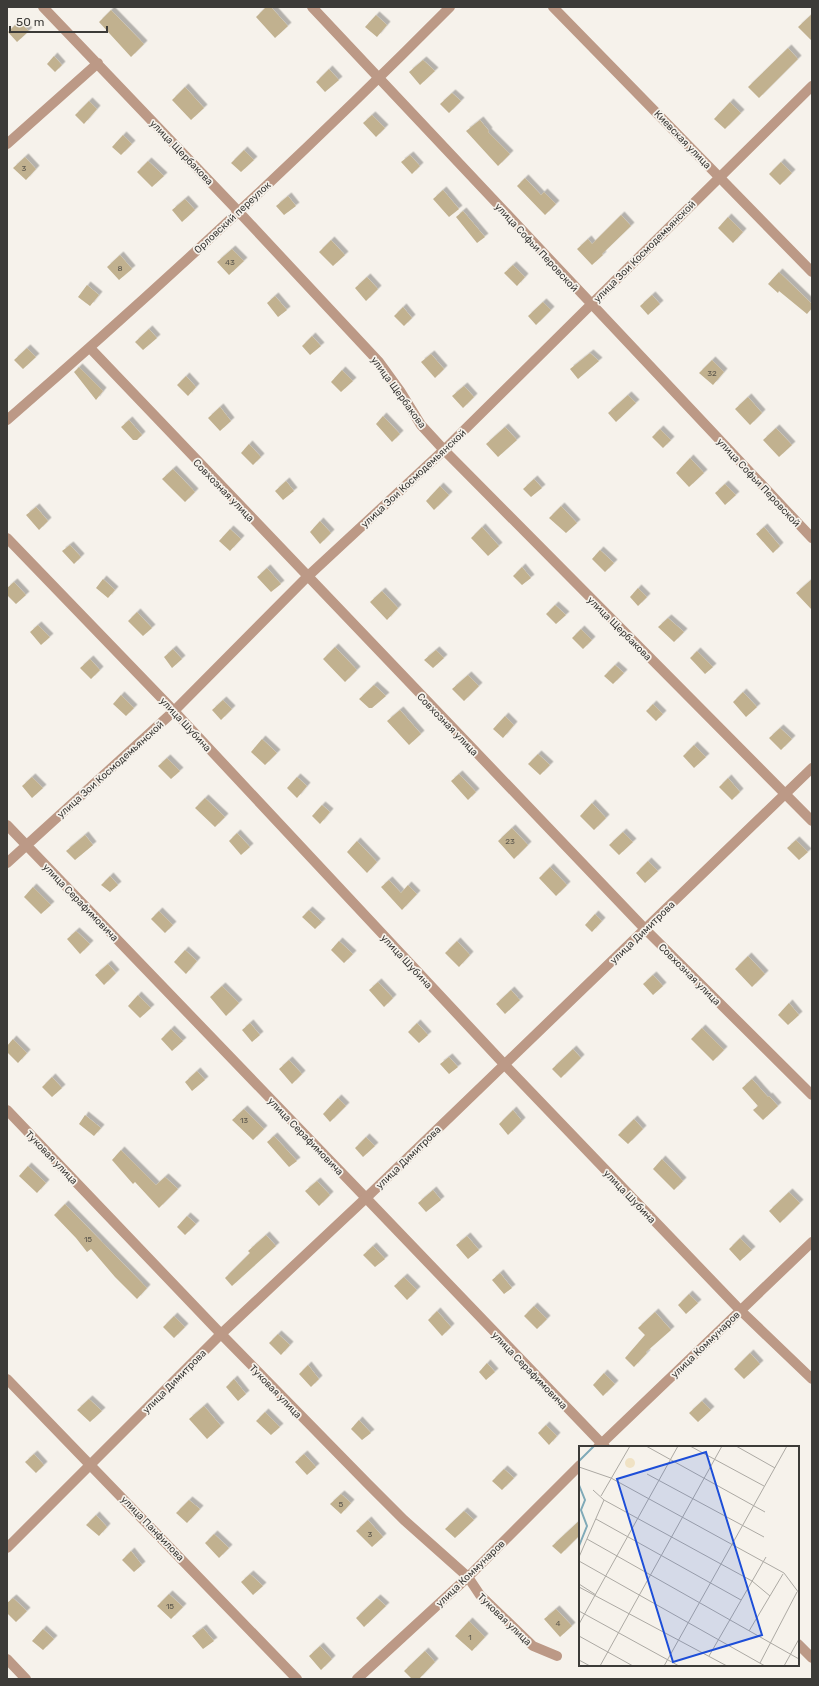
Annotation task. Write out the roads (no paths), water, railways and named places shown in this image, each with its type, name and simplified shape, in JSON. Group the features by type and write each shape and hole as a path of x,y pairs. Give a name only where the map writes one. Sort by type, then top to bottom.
{"street":[{"name":"улица Щербакова","path":"43,7 98,63 379,362 400,390 421,425 444,450 812,821"},
{"name":"улица Софьи Перовской","path":"312,7 378,79 812,538"},
{"name":"Орловский переулок","path":"7,420 90,348 238,211 378,79 450,7"},
{"name":"Киевская улица","path":"553,7 812,272"},
{"path":"7,144 98,63"},
{"name":"улица Зои Космодемьянской","path":"7,863 174,711 307,577 444,450 812,86"},
{"name":"Совхозная улица","path":"90,348 307,577 645,929 812,1095"},
{"name":"улица Шубина","path":"7,538 174,711 504,1064 740,1310 812,1379"},
{"name":"улица Димитрова","path":"7,1548 221,1334 366,1198 812,768"},
{"name":"улица Серафимовича","path":"7,825 602,1446"},
{"name":"Туковая улица","path":"7,1110 221,1334 404,1520 468,1577 480,1595 533,1646 557,1656"},
{"name":"улица Коммунаров","path":"602,1446 740,1310 812,1242"},
{"name":"улица Панфилова","path":"7,1379 91,1464 297,1679"},
{"name":"улица Коммунаров","path":"357,1679 468,1577 579,1466"},
{"path":"799,1645 812,1658"},
{"path":"7,1659 26,1679"}]}
